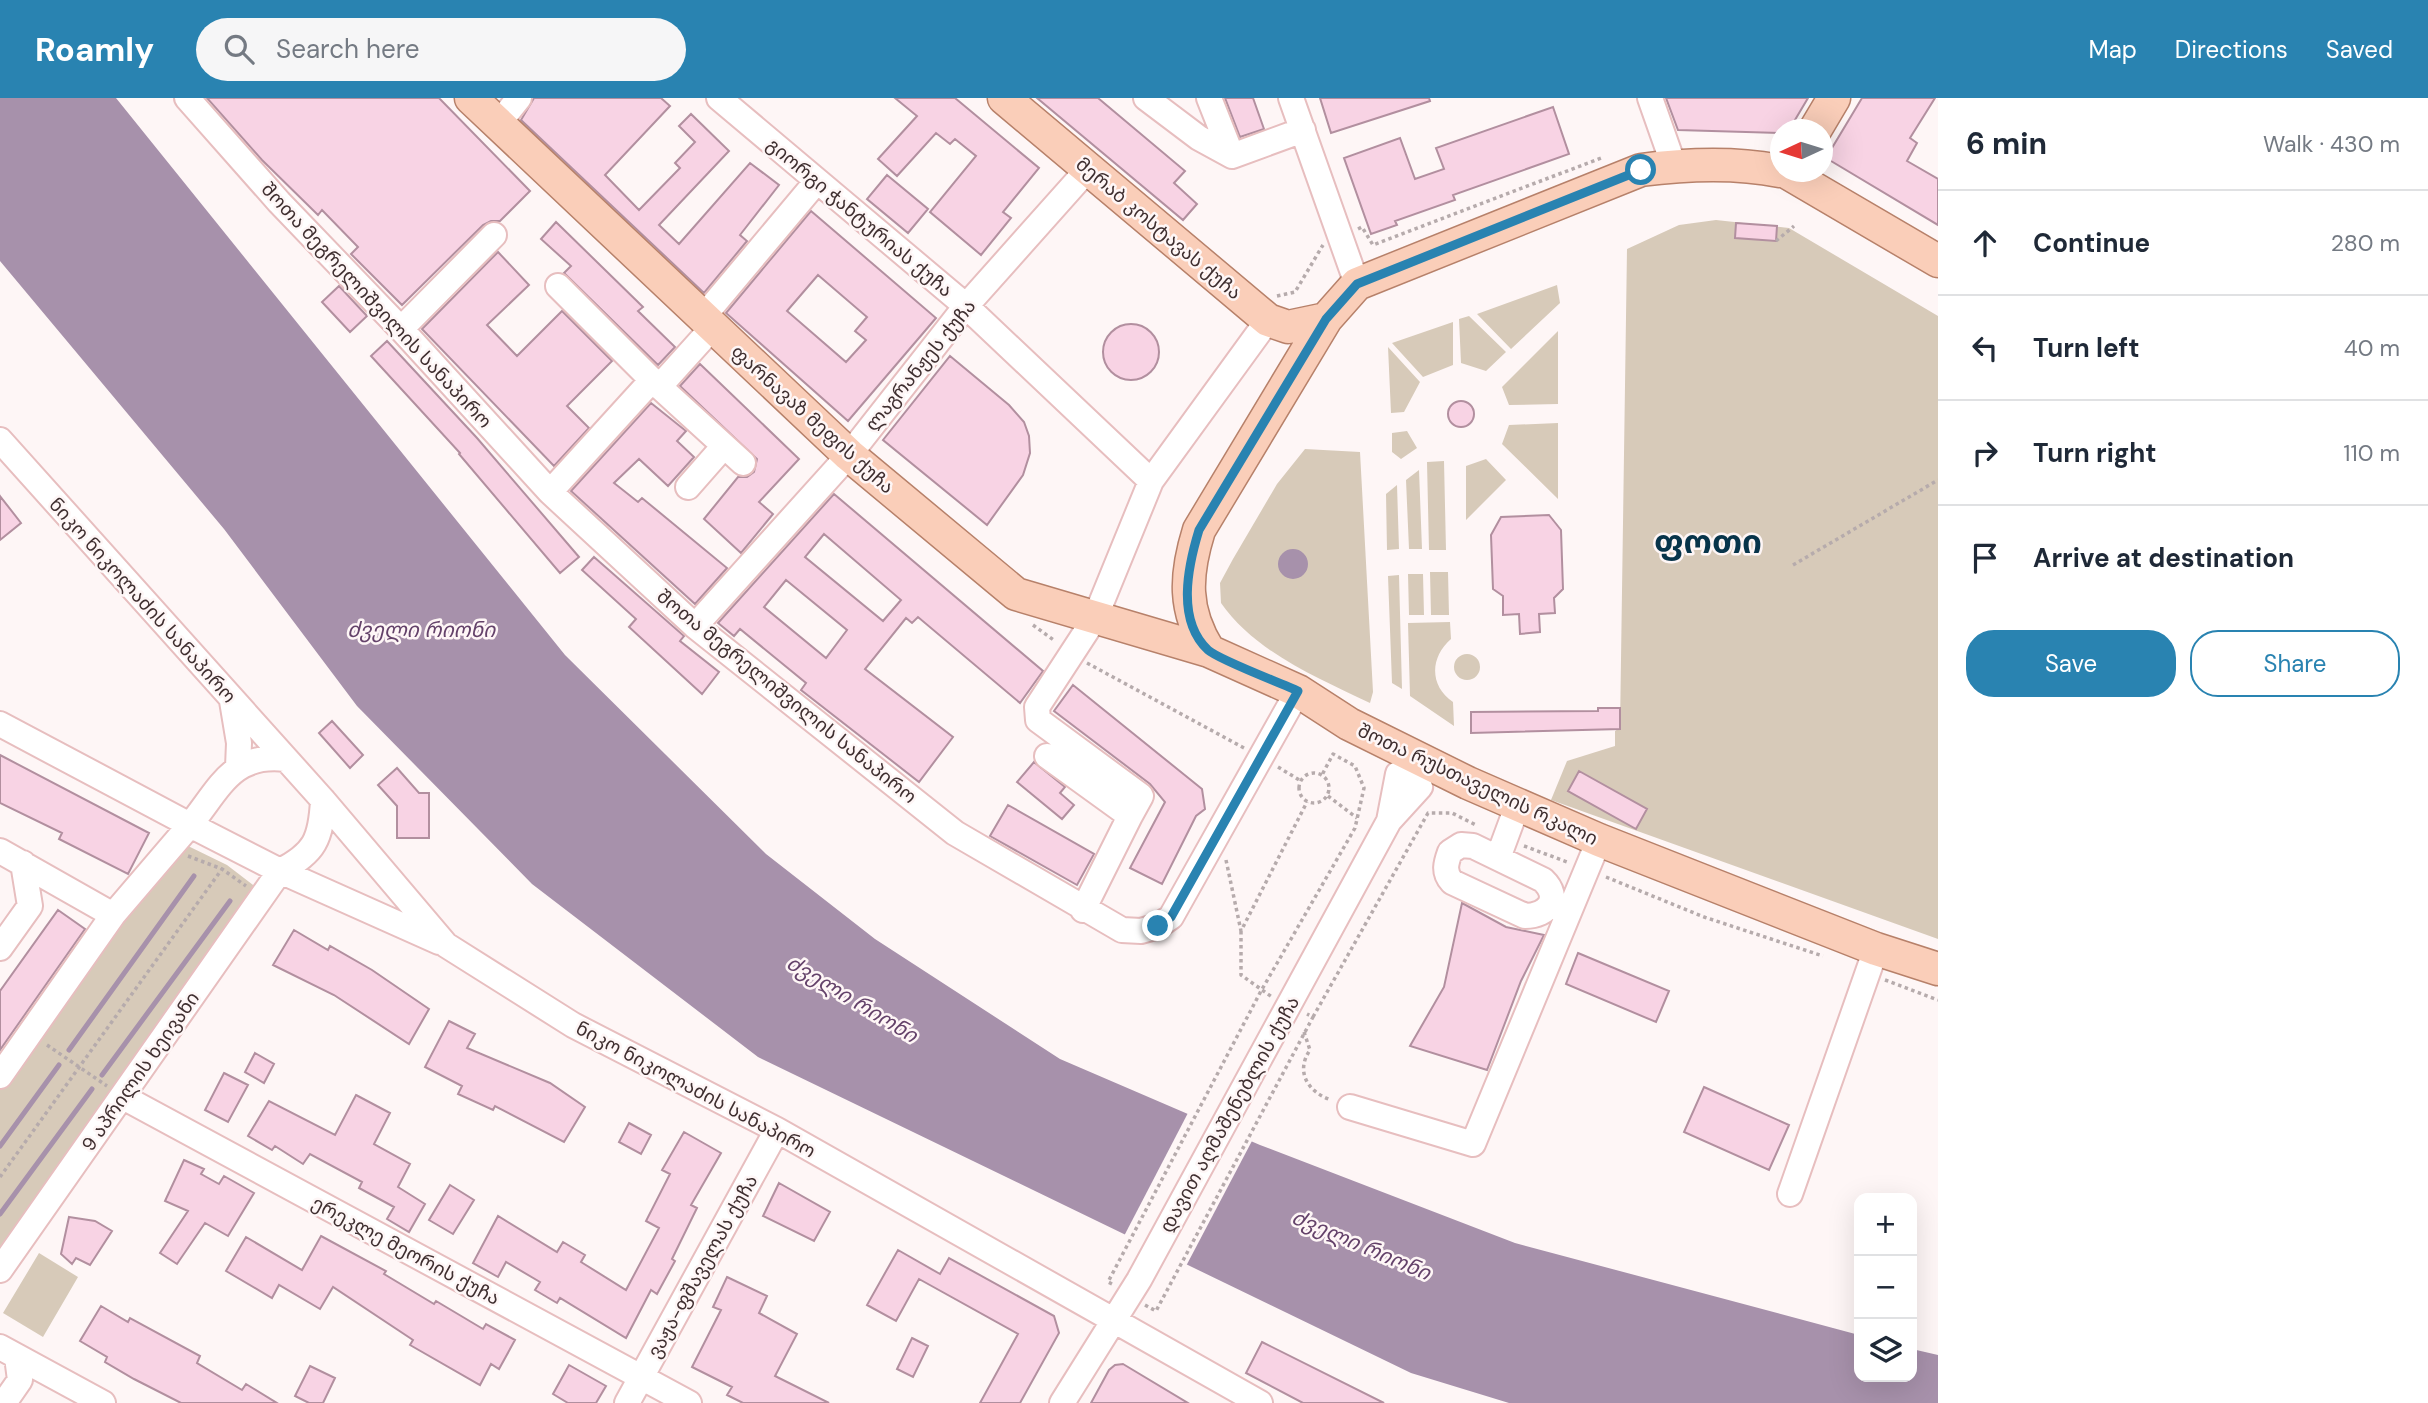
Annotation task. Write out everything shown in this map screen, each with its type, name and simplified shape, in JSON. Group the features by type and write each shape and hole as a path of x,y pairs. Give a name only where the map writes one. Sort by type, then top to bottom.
{"main road":[{"name":"ფარნავაზ მეფის ქუჩა","path":"471,98 849,455 1016,594 1209,651"},
{"path":"1822,119 1834,98"},
{"name":"მერაბ კოსტავას ქუჩა","path":"1012,101 1089,168 1271,309"},
{"path":"1209,651 1195,627 1188,600 1189,561 1199,530 1326,319 1357,284 1641,170 1674,166 1748,164 1770,168"},
{"path":"1805,182 1938,261"},
{"path":"1271,309 1288,327 1326,319"},
{"name":"შოთა რუსთაველის რკალი","path":"1209,651 1298,691 1349,724 1468,783 1599,840 1876,948 1938,969"}],"street":[{"name":"შოთა მეგრელიშვილის სანაპირო","path":"187,98 284,196 550,492 695,626 956,833 1083,910 1122,930 1141,931 1158,926 1171,917 1298,691"},
{"path":"498,124 519,98"},
{"name":"გიორგი ჭანტურიას ქუჩა","path":"719,98 966,306 1151,481"},
{"path":"1146,98 1199,138 1232,156 1303,130"},
{"path":"1209,98 1232,156"},
{"path":"1291,98 1357,284"},
{"path":"1650,98 1674,166"},
{"name":"ლაგრანჟეს ქუჩა","path":"695,626 849,455 966,306 1089,168"},
{"path":"550,492 655,384 708,322 817,181"},
{"path":"401,329 494,235"},
{"path":"558,286 655,384 743,463"},
{"path":"1083,910 1141,796 1038,720 1037,707 1095,618 1151,481 1271,309"},
{"name":"ნიკო ნიკოლაძის სანაპირო","path":"0,440 285,760"},
{"path":"688,487 724,446"},
{"path":"231,697 237,720 238,767"},
{"path":"0,724 279,871 446,945"},
{"path":"1364,730 1404,790 1468,783"},
{"path":"1047,756 1130,816"},
{"path":"0,1075 113,915 238,767 252,760 285,760 323,800 322,828 314,846 300,860 279,871"},
{"name":"დავით აღმაშენებლის ქუჩა","path":"1062,1403 1139,1280 1404,790"},
{"name":"ნიკო ნიკოლაძის სანაპირო","path":"323,800 446,945 573,1024 778,1130 1260,1403"},
{"path":"1498,858 1518,804"},
{"path":"1350,1107 1473,1144 1599,840"},
{"path":"0,851 113,915"},
{"path":"0,948 30,906 23,863"},
{"name":"9 აპრილის ხეივანი","path":"0,1270 279,871"},
{"path":"1790,1194 1876,948"},
{"name":"ერეკლე მეორის ქუჩა","path":"123,1097 689,1403"},
{"name":"ვაჟა-ფშაველას ქუჩა","path":"627,1403 778,1130"},
{"path":"5,1403 20,1380 9,1352"},
{"path":"9,1352 103,1403"}],"path":[{"path":"1271,309 1295,292 1324,242 1362,227 1373,245 1602,158"},
{"path":"1776,241 1794,226"},
{"path":"1793,565 1938,480"},
{"path":"1117,1268 1261,991 1355,828 1364,788 1355,766 1334,754 1322,775"},
{"path":"1310,773 1322,775 1329,784 1328,796 1319,803 1307,802 1300,792 1301,781 1310,773"},
{"path":"1328,796 1357,818"},
{"path":"1241,931 1307,802"},
{"path":"1220,830 1241,931 1241,975 1261,991"},
{"path":"170,849 222,869 261,897"},
{"path":"0,1177 222,869"},
{"path":"31,1032 123,1097"},
{"path":"1304,1032 1310,1050 1302,1061 1308,1087 1323,1098 1350,1107"},
{"path":"1165,1294 1297,1042"}],"shaded area":[{"path":"1716,220 1789,228 1938,316 1938,939 1551,800 1567,761 1615,746 1615,731 1620,728 1627,249 1679,225"},
{"path":"1557,285 1560,303 1511,349 1477,314"},
{"path":"1469,316 1506,352 1486,371 1461,363 1459,319"},
{"path":"1453,322 1453,365 1423,377 1392,343"},
{"path":"1558,331 1558,404 1509,405 1502,387"},
{"path":"1388,347 1420,382 1404,412 1391,413"},
{"path":"1558,423 1558,499 1502,444 1509,425"},
{"path":"1407,431 1417,448 1401,459 1392,452 1392,433"},
{"path":"1305,449 1360,452 1373,692 1370,703 1269,650 1251,636 1221,603 1220,583 1233,559 1277,484"},
{"path":"1486,459 1506,480 1466,520 1466,466"},
{"path":"1444,461 1446,550 1429,550 1427,462"},
{"path":"1419,470 1422,549 1409,549 1406,480"},
{"path":"1397,485 1399,549 1387,550 1386,494"},
{"path":"1430,572 1448,572 1449,615 1431,615"},
{"path":"1408,574 1423,574 1424,615 1409,615"},
{"path":"1399,575 1402,689 1392,683 1388,576"},
{"path":"1450,622 1451,639 1439,654 1435,671 1440,688 1453,702 1454,726 1410,696 1408,623"},
{"path":"1467,654 1476,658 1480,667 1476,676 1467,680 1458,676 1454,667 1458,658"},
{"path":"186,845 227,865 261,891 0,1263 0,1082 109,926"},
{"path":"39,1253 78,1277 43,1337 3,1313"}],"water":[{"name":"ძველი რიონი","path":"0,98 116,98 565,655 766,854 875,939 1060,1059 1260,1145 1515,1243 1854,1334 1854,1382 1917,1382 1917,1350 1938,1355 1938,1403 1509,1403 1411,1373 758,1057 532,884 357,706 224,529 0,261"},
{"path":"1293,549 1304,553 1308,564 1304,575 1293,579 1282,575 1278,564 1282,553"}],"pier":[{"path":"1189,1111 1253,1139 1185,1268 1123,1238"}],"building":[{"path":"207,98 439,98 530,191 500,221 483,225 402,305 351,254 358,247 322,210 318,215 262,160"},
{"path":"534,98 661,98 670,106 605,175 639,210 680,168 675,163 695,142 679,126 691,114 729,151 659,225 679,244 750,163 779,185 740,235 747,241 704,293 521,120"},
{"path":"895,98 955,98 1039,168 1003,212 1011,218 981,255 930,212 976,156 955,139 950,144 936,133 897,176 878,159 917,116"},
{"path":"1037,98 1098,98 1185,171 1174,183 1197,204 1183,220"},
{"path":"1225,98 1253,98 1264,129 1240,137"},
{"path":"1320,98 1429,98 1430,101 1331,133"},
{"path":"1666,98 1808,98 1796,119 1770,119 1770,133 1678,130"},
{"path":"1862,98 1935,98 1910,138 1917,143 1907,161 1938,179 1938,225 1833,162 1833,146"},
{"path":"1553,107 1569,154 1453,195 1455,200 1395,221 1397,225 1371,234 1344,158 1400,138 1415,179 1444,169 1436,148"},
{"path":"887,175 928,209 908,233 867,199"},
{"path":"811,211 936,318 848,421 726,313","holes":["818,275 867,317 855,331 866,340 846,362 787,311"]},
{"path":"556,222 643,307 638,311 675,347 658,365 564,273 571,266 541,239"},
{"path":"1736,223 1777,226 1776,241 1735,238"},
{"path":"498,252 529,285 487,325 517,356 562,311 612,361 567,406 589,428 554,466 422,329"},
{"path":"339,286 367,316 350,332 322,302"},
{"path":"1131,324 1142,326 1151,332 1157,341 1157,363 1151,372 1142,378 1131,380 1120,378 1111,372 1105,363 1103,352 1105,341 1111,332 1120,326"},
{"path":"387,341 477,438 579,557 560,573 460,453 371,356"},
{"path":"950,356 1009,405 1024,422 1029,436 1030,453 1023,475 987,525 883,440"},
{"path":"700,364 799,459 759,502 773,514 741,553 704,519 738,477 747,477 754,472 757,459 680,386"},
{"path":"1461,401 1470,405 1474,414 1470,423 1461,427 1452,423 1448,414 1452,405"},
{"path":"651,403 686,431 677,441 694,457 668,486 639,459 614,483 638,502 642,498 727,568 695,604 571,491"},
{"path":"834,494 1043,671 1020,703 918,617 912,623 906,618 865,669 953,737 919,782 801,690 806,683 740,629 734,636 718,623","holes":["824,534 901,600 883,621 805,557","786,580 847,630 826,658 764,607"]},
{"path":"0,496 21,523 0,540"},
{"path":"1549,515 1561,530 1563,589 1554,598 1555,613 1539,614 1540,632 1520,634 1519,614 1503,615 1503,596 1493,589 1491,535 1501,517"},
{"path":"594,557 684,636 680,641 719,672 702,694 629,627 636,619 582,570"},
{"path":"1073,685 1202,789 1205,809 1196,816 1162,884 1130,868 1165,802 1150,784 1054,711"},
{"path":"1598,708 1620,708 1620,729 1471,733 1471,712 1598,711"},
{"path":"332,721 363,755 350,768 319,733"},
{"path":"0,755 149,833 128,874 59,839 62,833 0,803"},
{"path":"1034,762 1065,787 1060,793 1074,805 1062,819 1017,782"},
{"path":"397,768 419,793 429,793 429,838 397,838 397,806 378,785"},
{"path":"1579,771 1647,809 1636,829 1568,791"},
{"path":"1008,805 1094,854 1077,885 990,836"},
{"path":"1462,903 1506,927 1544,935 1521,981 1487,1070 1410,1046 1444,987"},
{"path":"58,910 85,929 0,1050 0,991"},
{"path":"294,930 328,950 330,946 372,970 429,1009 409,1044 334,995 273,965"},
{"path":"1578,953 1669,991 1656,1022 1566,984"},
{"path":"449,1021 475,1034 467,1048 550,1083 585,1107 564,1142 495,1106 493,1110 458,1094 462,1086 425,1067"},
{"path":"255,1053 274,1064 264,1083 245,1072"},
{"path":"224,1073 248,1085 228,1122 205,1110"},
{"path":"1704,1087 1789,1125 1769,1170 1684,1132"},
{"path":"356,1095 390,1113 374,1144 410,1164 398,1187 425,1204 409,1232 387,1219 394,1207 359,1188 362,1182 310,1154 303,1164 275,1146 272,1150 248,1136 269,1101 335,1135"},
{"path":"629,1123 651,1135 641,1154 619,1142"},
{"path":"684,1132 721,1153 691,1205 697,1208 672,1259 675,1261 657,1294 651,1290 626,1338 560,1298 557,1303 535,1290 540,1282 506,1262 498,1277 473,1263 498,1216 557,1252 563,1242 585,1255 581,1262 626,1290 659,1228 646,1221 670,1174 662,1170"},
{"path":"184,1160 204,1169 201,1174 219,1184 224,1176 254,1193 228,1236 205,1223 177,1264 160,1253 188,1211 165,1201"},
{"path":"779,1183 830,1212 814,1241 763,1216"},
{"path":"450,1185 474,1200 453,1234 429,1220"},
{"path":"69,1217 95,1221 112,1231 90,1265 76,1258 72,1264 61,1254"},
{"path":"321,1236 386,1271 384,1274 434,1304 436,1301 483,1329 486,1324 515,1340 499,1369 491,1364 480,1385 410,1345 413,1340 333,1287 320,1309 279,1285 272,1298 226,1271 246,1237 302,1270"},
{"path":"898,1250 940,1274 949,1258 1054,1316 1059,1333 1020,1403 980,1403 1018,1334 919,1279 896,1321 867,1305"},
{"path":"727,1277 767,1296 759,1313 797,1334 775,1376 829,1403 743,1403 727,1395 732,1387 692,1367 721,1310 713,1307"},
{"path":"101,1306 128,1322 130,1318 200,1356 197,1363 242,1390 246,1384 277,1403 181,1403 134,1379 105,1362 107,1357 80,1341"},
{"path":"912,1338 928,1346 913,1377 897,1369"},
{"path":"1262,1342 1384,1403 1303,1403 1246,1373"},
{"path":"1123,1364 1188,1403 1091,1403 1109,1370 1115,1365"},
{"path":"569,1365 606,1386 596,1403 568,1403 553,1394"},
{"path":"310,1366 335,1378 323,1403 309,1403 295,1396"}],"waterway":[{"path":"69,1050 194,876"},
{"path":"102,1075 230,901"},
{"path":"0,1146 59,1065"},
{"path":"0,1214 92,1089"}],"district":[{"name":"ფოთი","path":"1708,541"}],"route":[{"path":"1158,926 1171,917 1298,691 1209,651 1192,619 1187,586 1189,561 1199,530 1326,319 1357,284 1641,170"}]}
